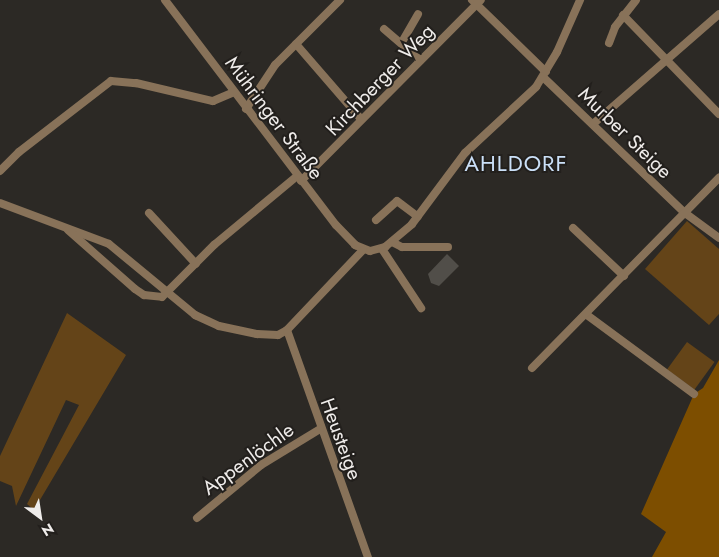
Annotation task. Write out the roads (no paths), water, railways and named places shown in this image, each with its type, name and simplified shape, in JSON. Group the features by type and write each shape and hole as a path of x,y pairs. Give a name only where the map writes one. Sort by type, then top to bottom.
{"street":[{"name":"Mühringer Straße","path":"165,0 299,178 348,239 363,250"},
{"path":"246,108 258,97 271,70 340,0"},
{"path":"0,203 114,247 167,295 219,326 272,335 287,330 363,250 382,249 418,217 465,153 516,108 544,75 580,0"},
{"path":"609,43 623,15 636,0"},
{"name":"Murber Steige","path":"476,2 592,124 685,213 719,238"},
{"name":"Kirchberger Weg","path":"167,295 196,264 299,178 420,60 476,2"},
{"path":"402,42 418,14"},
{"path":"592,124 719,14"},
{"path":"623,15 719,114"},
{"path":"384,30 402,42 420,60"},
{"path":"296,44 360,119"},
{"path":"0,171 12,157 111,81 136,83 213,101 234,92"},
{"path":"532,368 719,178"},
{"path":"376,220 397,201 418,217"},
{"path":"149,213 196,264"},
{"path":"66,228 112,272 144,295 167,295"},
{"path":"573,228 624,276"},
{"path":"392,242 402,247 448,247"},
{"path":"382,249 421,308"},
{"path":"586,315 694,394"},
{"name":"Heusteige","path":"287,330 320,429 368,557"},
{"name":"Appenlöchle","path":"197,518 261,465 320,429"}],"district":[{"name":"AHLDORF","path":"516,164"}]}
